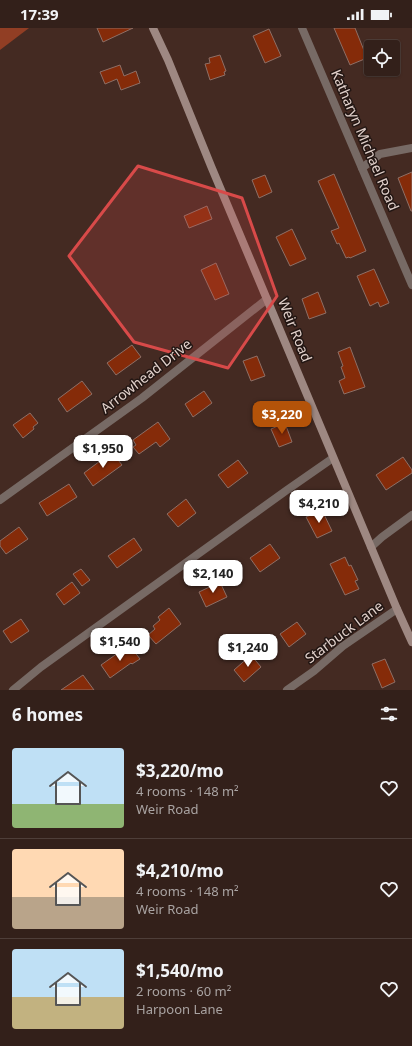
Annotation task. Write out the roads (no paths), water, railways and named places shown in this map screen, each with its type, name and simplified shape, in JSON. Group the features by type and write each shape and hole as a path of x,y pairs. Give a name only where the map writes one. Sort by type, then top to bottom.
{"street":[{"name":"Weir Road","path":"153,28 168,60 333,458 412,642"},
{"name":"Katharyn Michael Road","path":"302,28 412,285"},
{"path":"362,168 380,154 412,148"},
{"name":"Arrowhead Drive","path":"0,500 142,398 267,299"},
{"path":"13,690 41,667 333,458"},
{"path":"371,547 412,515"},
{"name":"Starbuck Lane","path":"287,690 314,671 343,646 397,609"}]}
